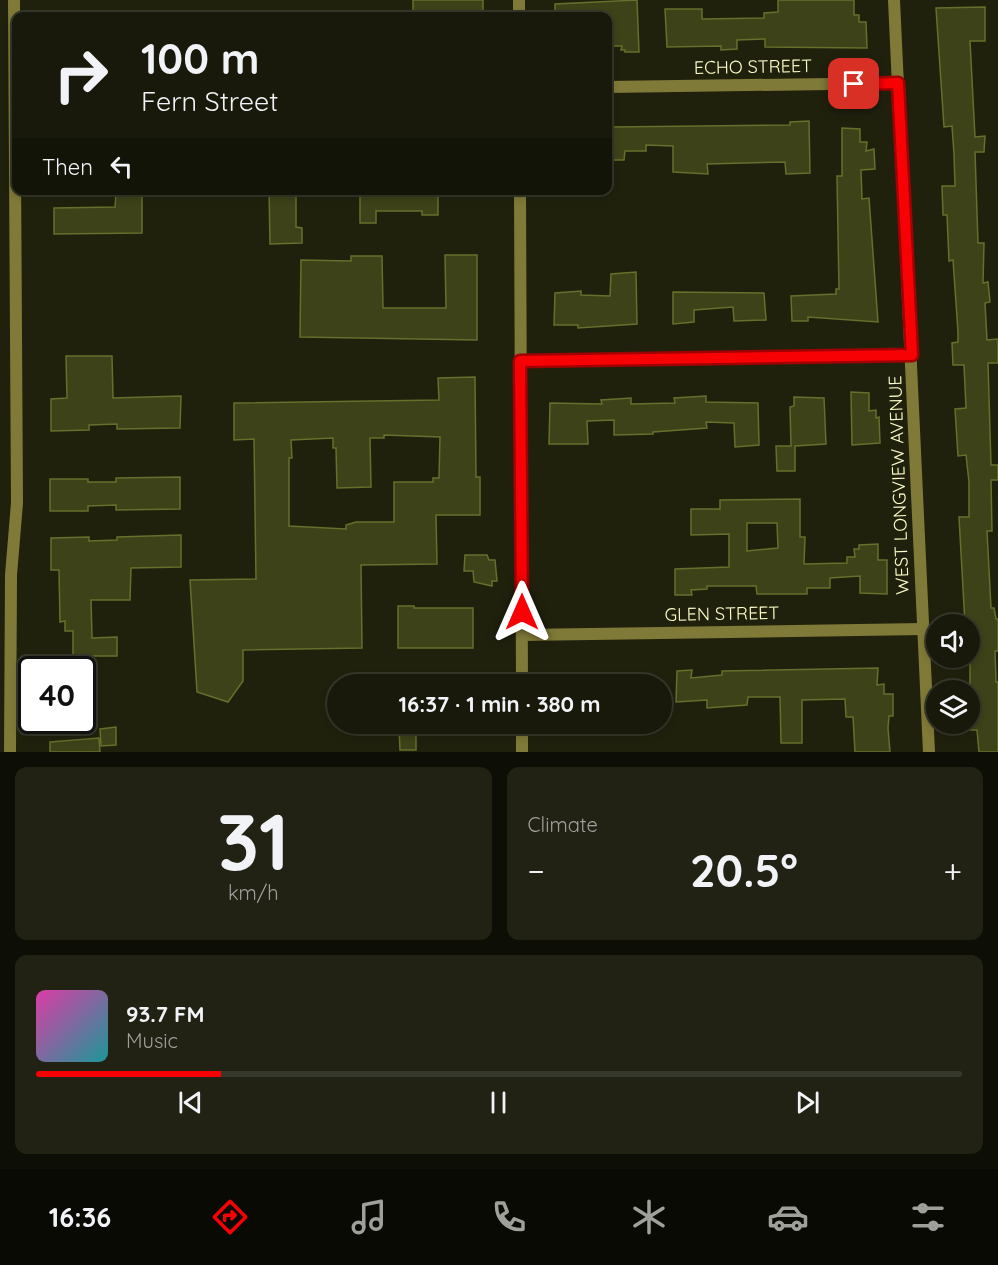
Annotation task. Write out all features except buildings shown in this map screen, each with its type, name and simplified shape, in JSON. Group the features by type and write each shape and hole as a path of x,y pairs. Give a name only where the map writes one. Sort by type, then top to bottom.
{"street":[{"name":"WEST LONGVIEW AVENUE","path":"894,0 929,752"},
{"name":"ECHO STREET","path":"612,87 898,83"},
{"path":"10,752 6,575 17,503 15,195"},
{"path":"520,195 522,674"},
{"path":"520,361 912,355"},
{"name":"GLEN STREET","path":"522,635 923,629"},
{"path":"522,734 522,752"}],"route":[{"path":"522,612 520,361 912,355 898,83 854,84"}]}
